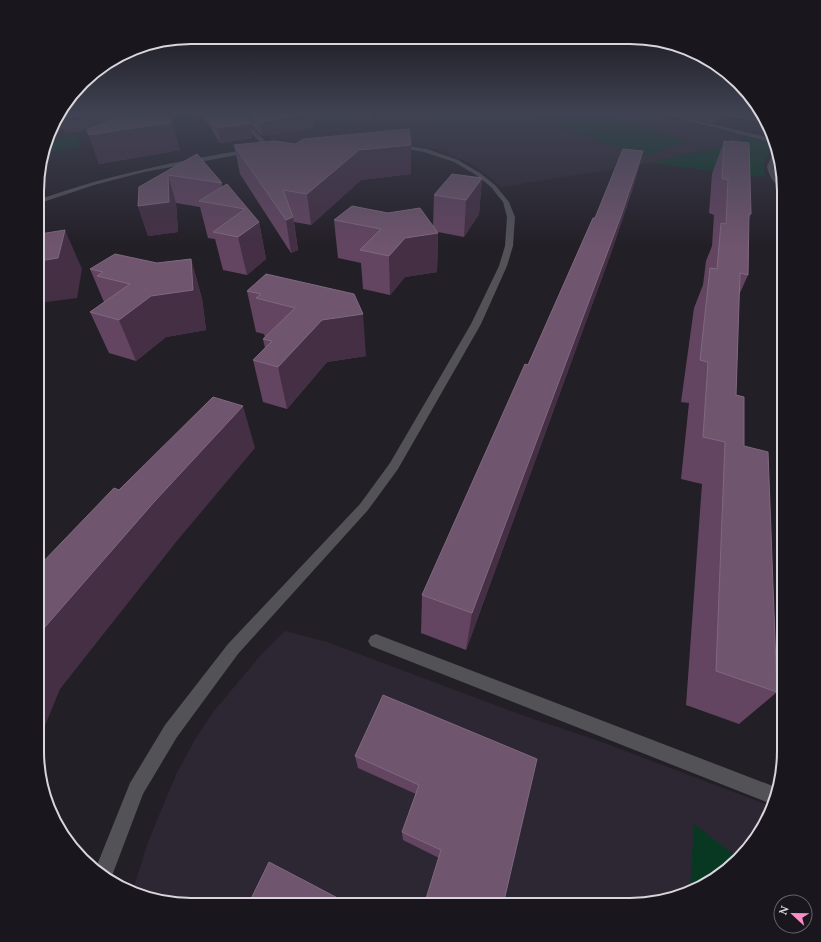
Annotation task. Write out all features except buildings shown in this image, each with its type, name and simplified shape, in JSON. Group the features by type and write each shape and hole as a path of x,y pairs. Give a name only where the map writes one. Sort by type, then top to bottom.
{"street":[{"path":"44,200 91,184 140,171 210,158"},
{"path":"104,870 136,789 171,730 233,649 364,507 394,466 476,324 503,266 509,246 511,217 506,202 493,186 478,174 449,158"},
{"path":"773,158 770,168 774,178 777,181"},
{"path":"376,640 770,794"}],"shaded area":[{"path":"458,158 671,158 650,163 502,187 472,164"},
{"path":"285,631 327,642 519,714 599,741 767,805 747,841 720,868 687,887 650,897 181,898 153,893 134,887 148,842 176,775 194,741 214,711 260,656"}],"green space":[{"path":"671,158 765,158 764,162 765,177 650,163"},
{"path":"694,824 734,855 720,868 690,885"}]}
